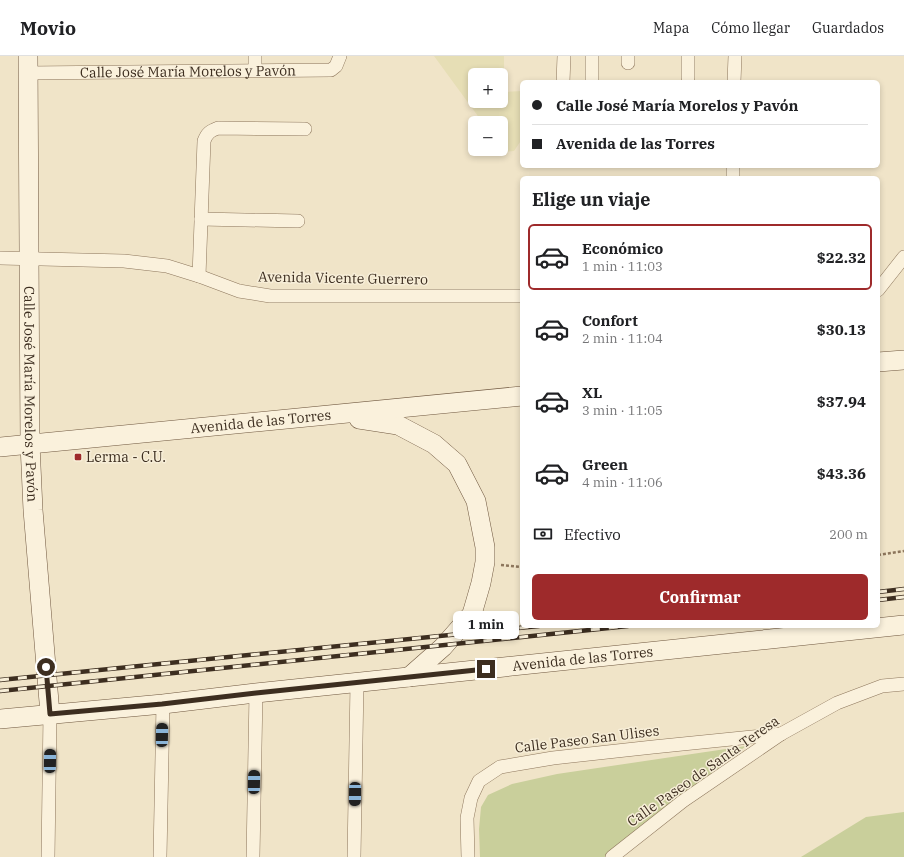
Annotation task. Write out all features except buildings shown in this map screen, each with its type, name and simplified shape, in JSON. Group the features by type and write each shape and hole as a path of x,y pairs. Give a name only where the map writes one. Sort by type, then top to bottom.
{"main road":[{"name":"Calle José María Morelos y Pavón","path":"28,65 30,444 33,510 50,714"},
{"path":"880,362 904,360"},
{"name":"Avenida de las Torres","path":"0,447 520,396"},
{"path":"332,414 398,425 434,444 457,464 476,501 485,547 485,562 481,583 472,614 443,647 409,677"},
{"name":"Avenida de las Torres","path":"880,627 904,624"},
{"name":"Avenida de las Torres","path":"0,719 162,704 867,628"}],"street":[{"path":"254,56 255,70"},
{"name":"Calle José María Morelos y Pavón","path":"28,65 255,70 331,70 336,66 340,56"},
{"path":"563,80 564,56"},
{"path":"592,56 592,80"},
{"path":"688,56 688,78"},
{"path":"734,80 735,56"},
{"path":"199,276 204,141 207,134 211,130 218,128 305,129"},
{"path":"201,219 298,221"},
{"path":"880,287 904,257"},
{"name":"Avenida Vicente Guerrero","path":"0,258 30,260 124,261 167,266 240,291 270,296 520,296"},
{"path":"354,857 357,683"},
{"name":"Calle Paseo de Santa Teresa","path":"612,857 683,801 781,734 837,703 882,686 904,684"},
{"path":"253,857 256,693"},
{"path":"160,857 162,704"},
{"path":"48,857 50,714"},
{"name":"Calle Paseo San Ulises","path":"468,857 467,818 471,798 479,781 500,767 553,758 781,734"}],"path":[{"path":"880,555 904,552"}],"shaded area":[{"path":"434,56 504,56 504,68 468,68 468,102"},
{"path":"520,91 520,142 514,151 508,152 508,116 478,116 472,108 508,108 508,92"}],"green space":[{"path":"746,746 606,857 480,857 479,829 481,807 488,795 512,784 557,774"},
{"path":"904,812 904,857 801,857 866,817"}],"railway":[{"path":"880,592 904,589"},
{"path":"880,600 904,597"},
{"path":"0,680 520,628"},
{"path":"0,691 609,628"}],"place":[{"name":"Lerma - C.U.","path":"78,457"}],"route":[{"path":"46,667 50,714 162,704 486,669"}]}
